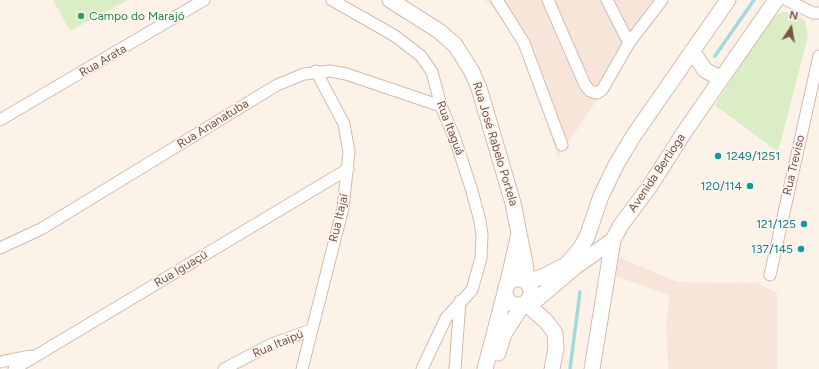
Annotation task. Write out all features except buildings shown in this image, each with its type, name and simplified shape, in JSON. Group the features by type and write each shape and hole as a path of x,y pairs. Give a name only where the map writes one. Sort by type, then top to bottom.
{"street":[{"name":"Rua Arata","path":"0,120 204,0"},
{"name":"Rua Itaguá","path":"332,0 395,36 421,56 432,72 441,106 455,139 472,191 482,236 481,258 472,290 460,301 446,318 422,369"},
{"name":"Rua José Rabelo Portela","path":"390,0 439,31 455,45 468,64 481,95 520,231 526,269 525,281"},
{"path":"497,0 524,43 562,145"},
{"path":"548,0 585,85 590,91 597,93 602,90 629,43 662,0"},
{"path":"607,0 629,43"},
{"path":"506,290 516,280 525,281 542,277 566,265 580,249 587,237 601,196 616,165 634,136 728,0"},
{"name":"Avenida Bertioga","path":"592,369 613,240 621,225 650,186 685,131 776,0"},
{"path":"787,0 813,13 819,13"},
{"path":"692,51 705,70 721,79"},
{"name":"Rua Treviso","path":"770,275 819,56"},
{"name":"Rua Ananatuba","path":"0,248 41,229 277,85 304,74 316,71 330,71 346,74 441,106"},
{"name":"Rua Itajaí","path":"302,369 343,208 348,169 348,140 344,124 316,71"},
{"name":"Rua Iguaçú","path":"14,369 348,169"},
{"path":"485,369 520,231"},
{"path":"506,290 511,303 525,303 536,300 575,267 613,240"},
{"path":"494,369 504,334 525,303 531,290 525,281"},
{"path":"455,369 460,301"},
{"path":"525,303 546,321 555,333 556,348 552,369"},
{"name":"Rua Itaipú","path":"224,369 272,344 311,330"},
{"path":"0,362 36,355"}],"shaded area":[{"path":"484,0 664,0 558,158 526,60 510,30 490,4"},
{"path":"618,257 677,282 757,283 777,293 777,369 668,369 666,322 670,295 612,275"}],"green space":[{"name":"Campo do Marajó","path":"53,0 128,0 70,31"},
{"path":"783,12 796,14 805,21 808,36 778,152 715,105 772,17"}],"waterway":[{"path":"715,56 754,0"},
{"path":"570,369 580,292"}],"place":[{"name":"Campo do Marajó","path":"81,16"},
{"name":"1249/1251","path":"718,156"},
{"name":"120/114","path":"750,186"},
{"name":"121/125","path":"804,224"},
{"name":"137/145","path":"801,249"}]}
